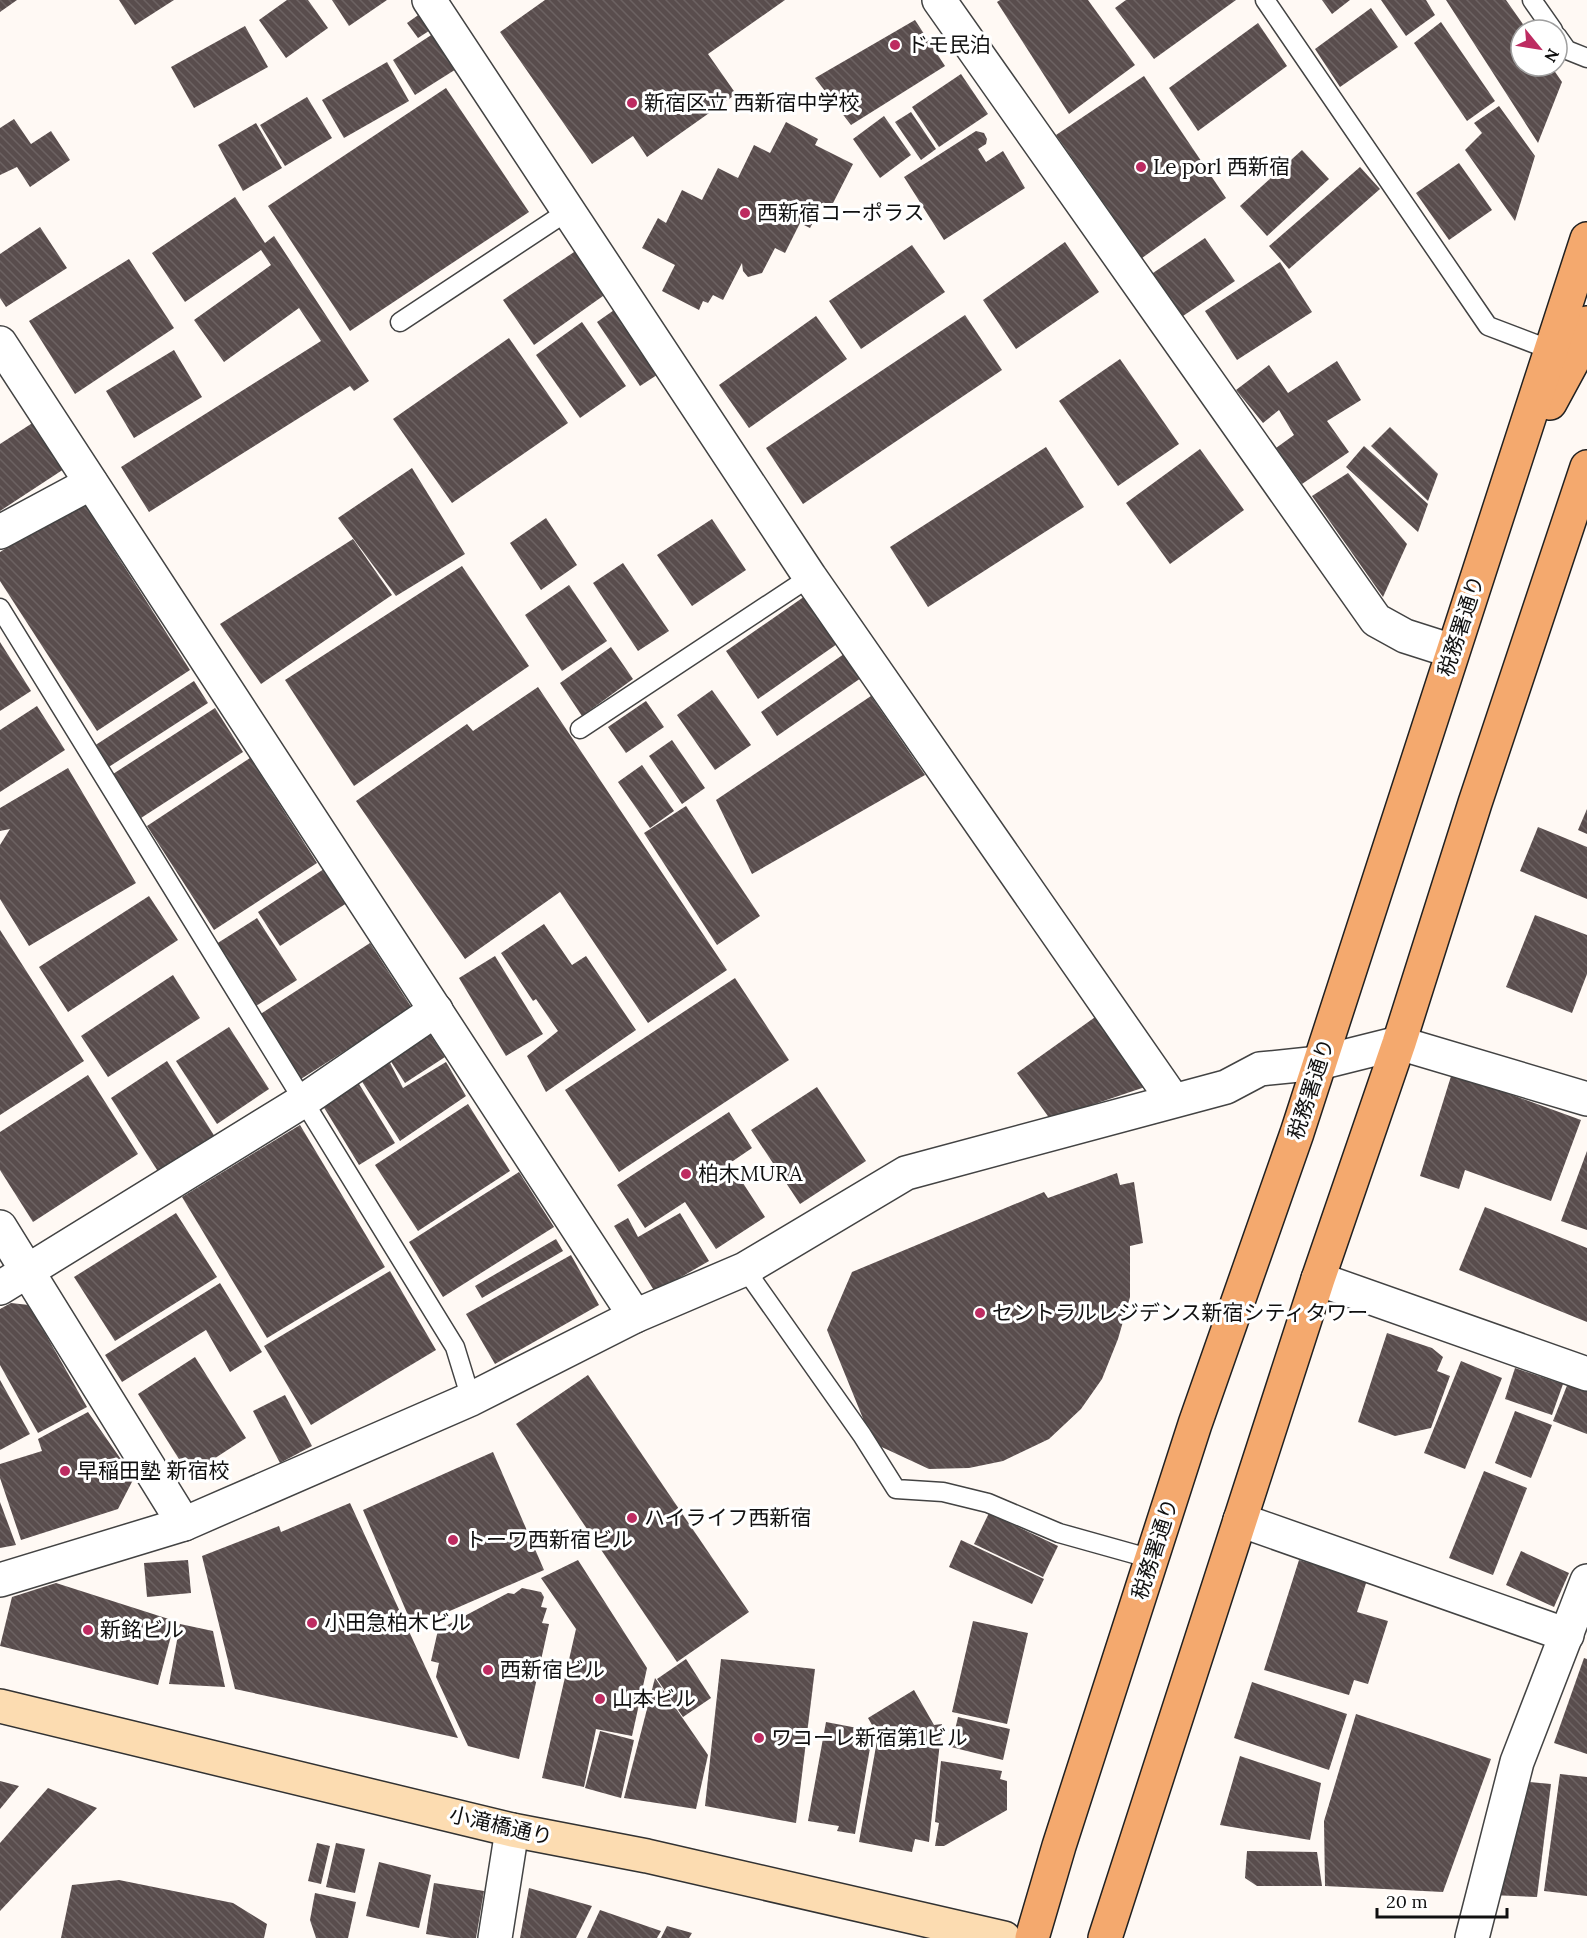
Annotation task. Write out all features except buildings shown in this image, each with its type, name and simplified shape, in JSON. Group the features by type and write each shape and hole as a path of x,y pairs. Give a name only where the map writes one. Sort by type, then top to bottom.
{"main road":[{"name":"税務署通り","path":"1032,1938 1152,1559 1319,1062 1587,238"},
{"path":"1508,481 1576,355 1587,323"},
{"path":"1105,1938 1317,1279 1399,1043 1475,803 1578,527 1587,467"}],"street":[{"path":"429,0 810,577 1173,1101"},
{"path":"939,0 1376,620 1405,636 1452,651"},
{"path":"0,343 635,1316"},
{"path":"0,532 91,483"},
{"path":"14,1280 303,1101 436,1010"},
{"path":"0,1580 184,1524 471,1399 635,1316 745,1269 906,1173 1226,1087 1260,1069 1319,1062 1399,1043 1587,1099"},
{"path":"0,1227 14,1280 184,1524"},
{"path":"1317,1279 1587,1374"},
{"path":"1240,1520 1577,1638"},
{"path":"1472,1938 1517,1762 1577,1638 1587,1581"},
{"name":"小滝橋通り","path":"0,1706 512,1830 647,1856 1004,1938"},
{"path":"495,1938 512,1830"}],"lane":[{"path":"1265,0 1488,326 1551,350"},
{"path":"1532,0 1545,18"},
{"path":"1569,51 1587,58"},
{"path":"399,322 568,211"},
{"path":"580,729 810,577"},
{"path":"0,608 455,1347 471,1399"},
{"path":"745,1269 862,1435 896,1488 943,1492 987,1503 1059,1533 1152,1559"}],"place":[{"name":"ドモ民泊","path":"895,45"},
{"name":"新宿区立 西新宿中学校","path":"632,103"},
{"name":"Le porl 西新宿","path":"1141,167"},
{"name":"西新宿コーポラス","path":"745,213"},
{"name":"柏木MURA","path":"686,1174"},
{"name":"セントラルレジデンス新宿シティタワー","path":"980,1313"},
{"name":"早稲田塾 新宿校","path":"65,1471"},
{"name":"ハイライフ西新宿","path":"632,1518"},
{"name":"トーワ西新宿ビル","path":"453,1540"},
{"name":"小田急柏木ビル","path":"312,1623"},
{"name":"新銘ビル","path":"88,1630"},
{"name":"西新宿ビル","path":"488,1670"},
{"name":"山本ビル","path":"600,1699"},
{"name":"ワコーレ新宿第1ビル","path":"759,1738"}]}
